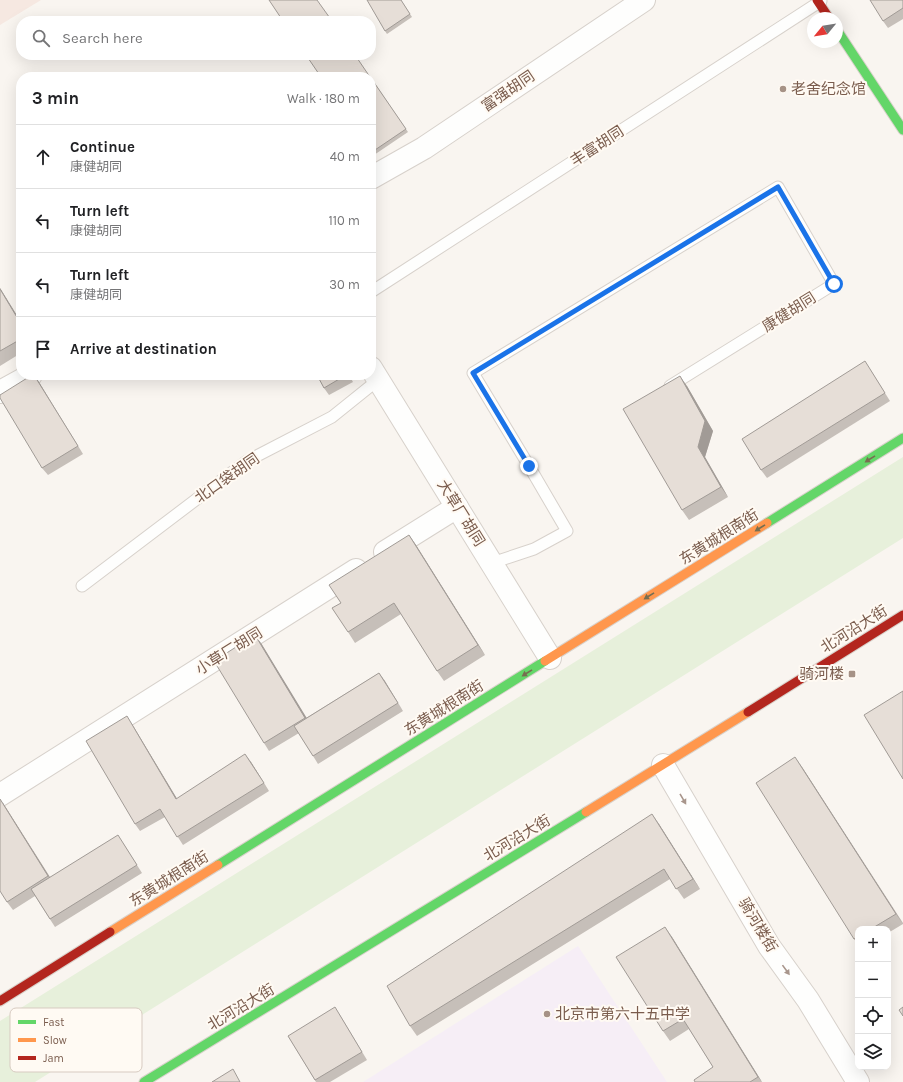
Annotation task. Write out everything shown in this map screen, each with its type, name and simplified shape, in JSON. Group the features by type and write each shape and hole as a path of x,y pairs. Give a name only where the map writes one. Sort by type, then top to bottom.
{"street":[{"name":"富强胡同","path":"376,175 424,148 644,0"},
{"path":"820,1 826,12"},
{"path":"843,39 903,130"},
{"name":"大草厂胡同","path":"376,377 550,658"},
{"path":"0,392 22,380"},
{"name":"东黄城根南街","path":"0,1001 903,438"},
{"name":"小草厂胡同","path":"0,795 457,507"},
{"name":"北河沿大街","path":"144,1082 664,765 903,615"},
{"name":"骑河楼街","path":"664,765 769,946 808,1000 858,1082"}],"lane":[{"name":"丰富胡同","path":"376,289 820,1"},
{"name":"康健胡同","path":"492,563 534,549 567,531 473,373 778,187 834,284 663,390"},
{"name":"北口袋胡同","path":"82,586 247,461 332,417 368,380"}],"shaded area":[{"path":"0,0 41,0 0,25"},
{"name":"北京市第六十五中学","path":"578,946 667,1082 363,1082"}],"green space":[{"path":"903,457 903,538 142,1015 142,1008 21,1008"},
{"path":"10,1015 10,1072 51,1072 35,1082 0,1082 0,1021"}],"building":[{"path":"269,0 317,0 328,16 280,16"},
{"path":"367,0 401,0 410,14 385,31"},
{"path":"870,0 903,0 903,8 883,21"},
{"path":"309,60 358,60 367,72 318,72"},
{"path":"376,85 406,129 376,149"},
{"path":"0,289 16,316 16,342 0,351"},
{"path":"865,361 885,393 761,470 742,439"},
{"path":"680,376 705,421 698,447 721,487 682,510 623,409"},
{"path":"24,380 37,380 78,446 42,468 0,398 0,395"},
{"path":"320,380 338,380 324,388"},
{"path":"409,535 478,645 437,671 394,603 348,632 332,608 341,603 329,585"},
{"path":"255,635 305,718 264,743 214,661"},
{"path":"379,673 398,703 313,756 294,726"},
{"path":"903,691 903,779 864,715"},
{"path":"127,716 176,799 245,754 264,783 177,837 160,809 135,824 86,741"},
{"path":"795,757 896,914 876,926 855,926 854,939 756,783"},
{"path":"0,799 48,876 7,902 0,891"},
{"path":"652,814 693,879 676,889 664,869 410,1026 387,986"},
{"path":"118,835 137,865 50,919 31,889"},
{"path":"665,927 758,1077 750,1082 695,1082 694,1080 713,1067 683,1019 663,1031 616,957"},
{"path":"335,1007 362,1052 315,1080 288,1036"},
{"path":"903,1007 903,1016 899,1010"},
{"path":"233,1069 240,1082 212,1082"}],"traffic: fast":[{"path":"843,39 903,130"},
{"path":"767,523 903,438"},
{"path":"218,865 545,661"},
{"path":"144,1082 586,812"}],"traffic: slow":[{"path":"545,661 767,523"},
{"path":"586,812 748,712"},
{"path":"110,932 218,865"}],"traffic: jam":[{"path":"817,0 825,12"},
{"path":"748,712 903,615"},
{"path":"0,1001 110,932"}],"place":[{"name":"老舍纪念馆","path":"783,89"},
{"name":"骑河楼","path":"852,674"},
{"name":"北京市第六十五中学","path":"547,1014"}],"route":[{"path":"529,466 473,373 778,187 834,284"}]}
